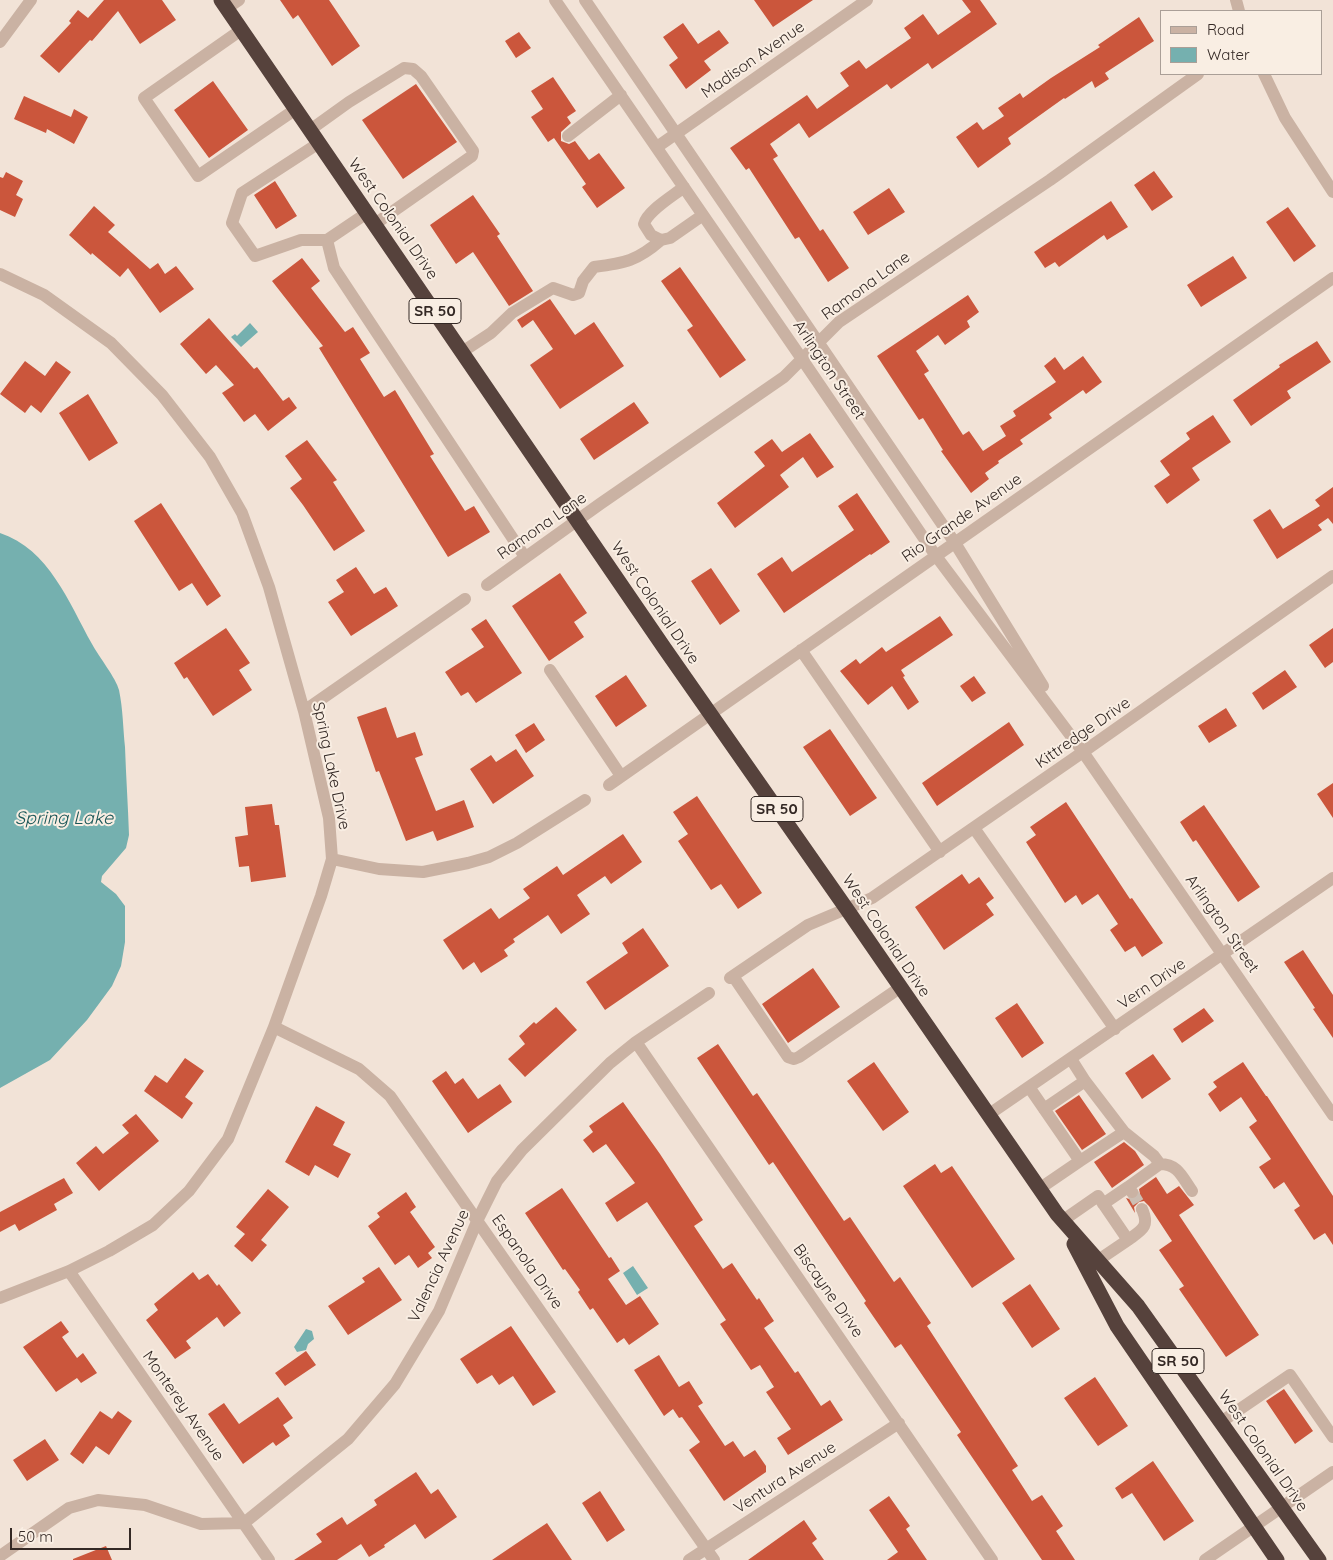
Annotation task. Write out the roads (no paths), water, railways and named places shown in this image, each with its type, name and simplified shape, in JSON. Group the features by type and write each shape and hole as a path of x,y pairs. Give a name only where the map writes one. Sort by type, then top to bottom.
{"highway":[{"name":"West Colonial Drive","path":"229,3 241,30 710,714 901,987 1039,1189 1063,1222 1138,1306 1319,1560"},
{"name":"West Colonial Drive","path":"1063,1222 1117,1326 1277,1560"}],"street":[{"path":"1,38 31,0"},
{"name":"Arlington Street","path":"556,0 936,556 1083,752 1333,1115"},
{"name":"Arlington Street","path":"585,0 954,543 1083,752"},
{"name":"Madison Avenue","path":"657,147 867,0"},
{"path":"241,30 144,98 159,121 198,176 296,109"},
{"path":"310,130 349,102 404,68 413,69 421,76 473,151 472,156 371,219 327,240 301,240 255,256 232,223 242,193 319,143"},
{"name":"Ramona Lane","path":"487,585 784,377 839,322 1050,180 1197,75"},
{"path":"1264,75 1285,118 1333,192"},
{"path":"568,136 621,95"},
{"path":"662,240 651,235 644,224 645,219 684,187"},
{"path":"462,352 491,333 512,313 553,288 573,295 579,293 583,281 594,267 620,264 644,255 662,240 670,238 703,215"},
{"path":"327,240 334,268 525,557"},
{"name":"Spring Lake Drive","path":"0,274 44,295 111,343 162,395 210,457 242,513 269,587 304,710 329,818 332,859 321,896 274,1027 228,1139 189,1191 153,1225 109,1252 0,1298"},
{"name":"Rio Grande Avenue","path":"609,785 1333,278"},
{"name":"Kittredge Drive","path":"846,908 872,898 940,852 1333,576"},
{"path":"304,710 465,599"},
{"path":"801,650 940,852"},
{"path":"550,670 621,776"},
{"path":"332,859 379,869 423,872 468,863 489,857 516,843 585,800"},
{"path":"974,828 1115,1029"},
{"name":"Vern Drive","path":"988,1116 1333,878"},
{"path":"846,908 808,925 732,977 788,1057 794,1059 901,987"},
{"name":"Valencia Avenue","path":"244,1524 348,1438 394,1384 439,1311 478,1219 497,1181 522,1150 610,1063 636,1042 708,993"},
{"name":"Espanola Drive","path":"274,1027 359,1069 390,1096 478,1219 714,1560"},
{"name":"Biscayne Drive","path":"636,1042 992,1560"},
{"path":"1071,1059 1085,1081 1124,1132 1154,1156 1160,1164"},
{"path":"1044,1109 1085,1081"},
{"path":"1029,1087 1080,1161"},
{"path":"1039,1189 1124,1132"},
{"path":"1103,1204 1130,1189 1160,1164 1170,1164 1176,1168 1192,1191"},
{"path":"1063,1222 1098,1196 1128,1240"},
{"path":"1097,1261 1141,1231 1145,1226 1146,1218 1142,1209"},
{"name":"Monterey Avenue","path":"69,1270 269,1560"},
{"path":"1221,1422 1290,1376 1333,1437"},
{"name":"Ventura Avenue","path":"689,1560 898,1423"},
{"path":"1205,1560 1333,1472"},
{"path":"0,1556 70,1508 98,1500 145,1505 201,1524 244,1524"}],"water":[{"path":"250,323 258,332 241,347 231,337 235,334 237,336"},
{"name":"Spring Lake","path":"0,533 32,551 45,564 66,595 92,644 117,685 121,704 125,747 129,835 126,848 102,876 101,882 116,894 125,906 125,942 121,966 112,986 87,1020 50,1060 0,1088"},
{"path":"633,1266 648,1288 637,1295 623,1273"},
{"path":"306,1329 312,1331 314,1339 308,1344 306,1350 297,1352 294,1347"}],"tunnel":[{"path":"1132,1192 1142,1209"}]}
